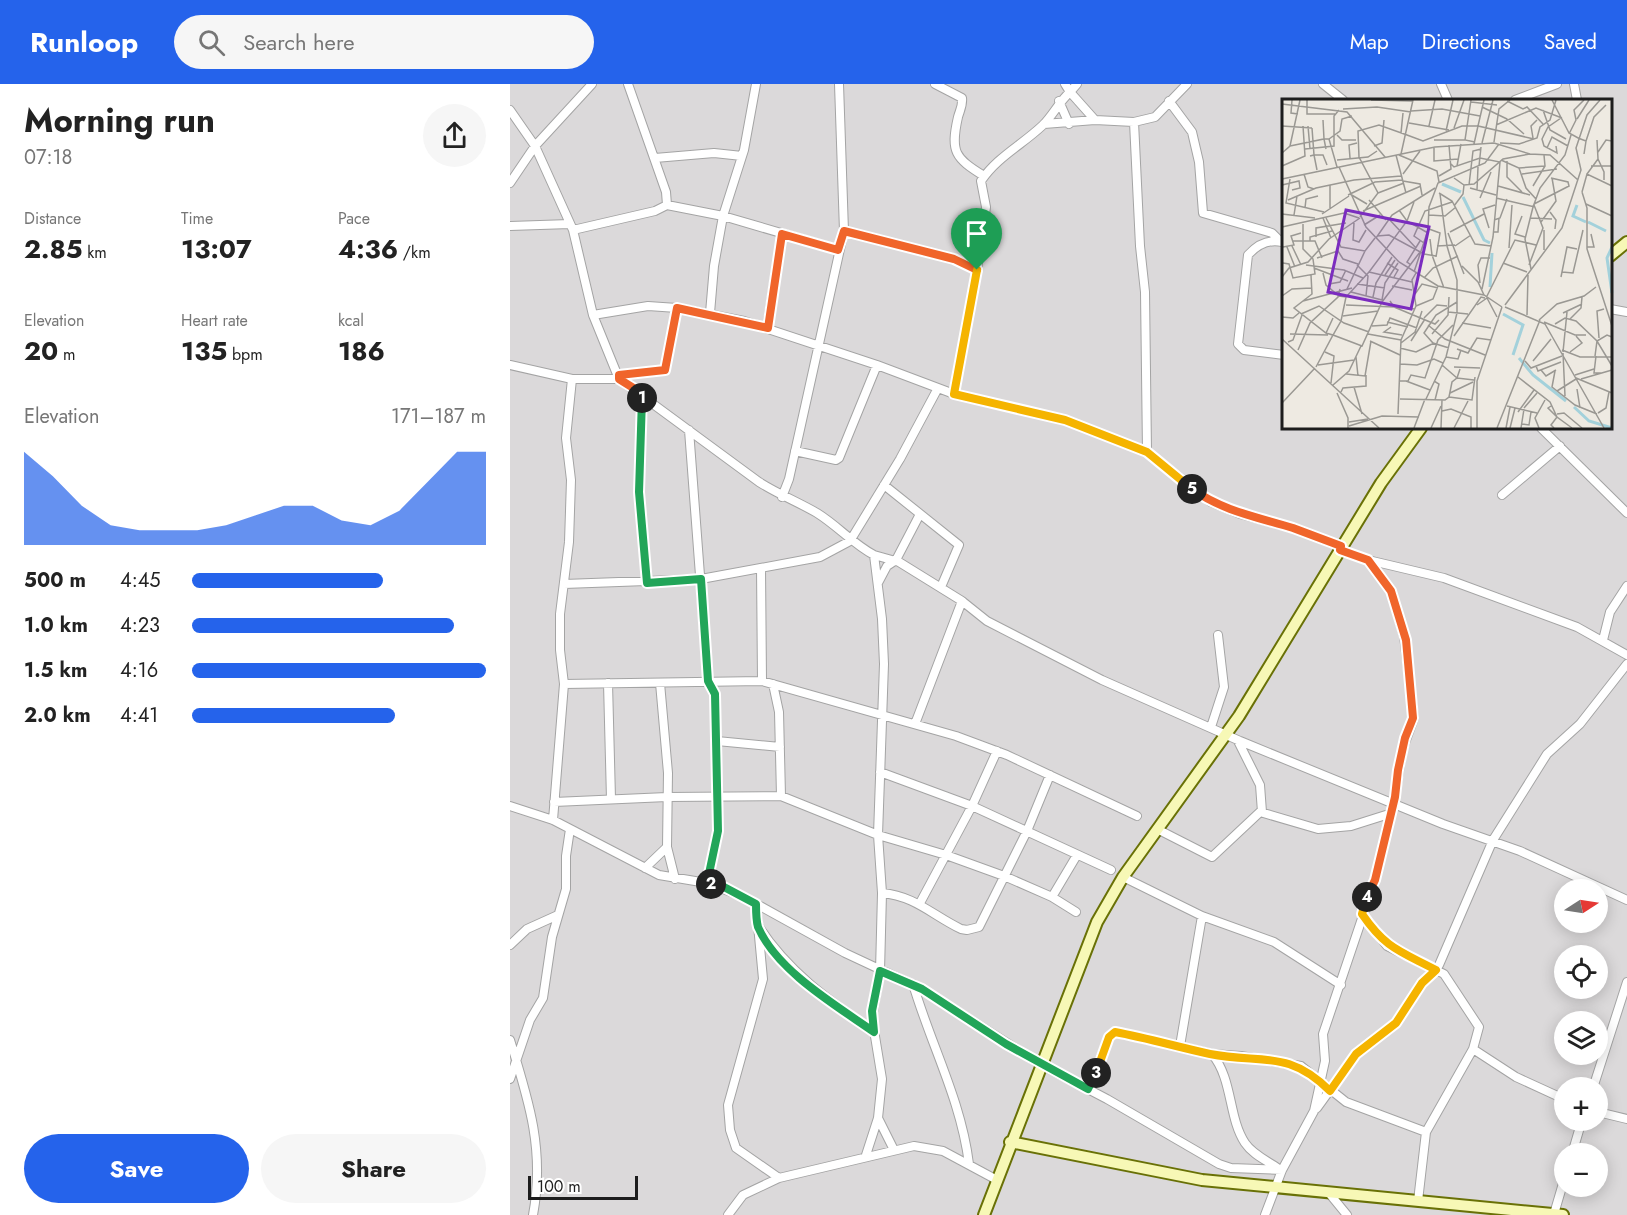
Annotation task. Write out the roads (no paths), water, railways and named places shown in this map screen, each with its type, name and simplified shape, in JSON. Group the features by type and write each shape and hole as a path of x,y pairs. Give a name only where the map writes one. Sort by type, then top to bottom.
{"street":[{"path":"510,183 513,172 592,84"},
{"path":"628,84 666,192 667,205"},
{"path":"710,313 714,266 723,216 742,156 756,84"},
{"path":"782,497 831,298 838,250 844,231 839,84"},
{"path":"935,84 962,98 954,136 954,151 962,162 984,176"},
{"path":"1065,84 1095,120"},
{"path":"954,394 986,207 980,187 984,176 1010,149 1044,124 1059,101 1077,84"},
{"path":"1044,124 1069,124 1095,120 1134,122 1155,117 1187,84"},
{"path":"1323,84 1342,99"},
{"path":"1441,84 1448,99"},
{"path":"1518,99 1557,84"},
{"path":"1574,84 1577,99"},
{"path":"1169,100 1192,132 1199,162 1202,211 1272,232 1282,242"},
{"path":"1059,101 1069,124"},
{"path":"510,110 535,146 572,226 593,315 619,377 782,497 820,515 850,541 874,555 896,560 941,587 987,621 1102,680 1238,740 1393,801 1443,824 1493,840 1627,900"},
{"path":"1134,122 1140,246 1145,292 1147,452"},
{"path":"655,158 714,153 742,156"},
{"path":"510,226 572,226 655,212 667,205 723,216 838,250"},
{"path":"844,231 954,259 977,270"},
{"path":"768,328 782,234"},
{"path":"1282,242 1257,246 1248,255 1238,344 1244,350 1282,355"},
{"path":"1612,255 1627,242"},
{"path":"593,315 640,306 710,313 768,328 954,394 1065,420 1147,452 1211,502 1240,514 1293,528 1368,560 1444,578 1577,627 1604,640 1627,655"},
{"path":"510,365 572,379 619,377 665,370 677,308"},
{"path":"1612,309 1627,312"},
{"path":"795,451 837,460 877,365"},
{"path":"553,820 564,684 560,650 571,480 566,438 572,379"},
{"path":"564,584 647,583 701,579 819,557 850,541 938,388"},
{"path":"643,394 639,492 647,583"},
{"path":"985,1214 1010,1142 1097,922 1123,877 1227,734 1381,483 1420,429"},
{"path":"1542,429 1627,513"},
{"path":"689,430 708,681 715,694 717,741 717,843 707,883"},
{"path":"1502,495 1560,446"},
{"path":"884,485 960,545 941,587"},
{"path":"878,584 887,566 896,560 920,514"},
{"path":"866,1155 878,1118 881,1068 872,1011 880,971 882,893 878,835 883,653 874,555"},
{"path":"1314,1112 1325,1054 1323,1034 1375,880 1402,751 1413,718 1406,640 1391,591 1368,560"},
{"path":"761,568 762,681"},
{"path":"1604,640 1610,612 1627,586"},
{"path":"915,724 962,601"},
{"path":"1211,727 1224,687 1218,635"},
{"path":"1266,1215 1277,1188 1281,1169 1314,1112 1356,1054 1396,1023 1422,983 1436,970 1493,840 1547,754 1581,723 1627,664"},
{"path":"564,684 762,681 915,724 997,751 1137,816"},
{"path":"608,683 611,799"},
{"path":"660,683 667,756 667,847 675,879"},
{"path":"774,684 778,695 781,796"},
{"path":"1238,740 1260,785 1262,812"},
{"path":"717,741 780,747"},
{"path":"920,903 972,806 997,751"},
{"path":"880,772 972,806 1111,870"},
{"path":"882,893 897,894 920,903 953,925 973,930 983,922 1027,831 1050,775"},
{"path":"554,802 667,797 781,796 878,835 946,855 1004,876 1052,897 1076,912"},
{"path":"510,806 553,820 645,868 675,879 724,887 880,971 913,984 1040,1064 1219,1164 1232,1168 1281,1169"},
{"path":"1157,829 1212,857 1256,813 1262,812 1318,829 1351,825 1389,814"},
{"path":"510,1078 530,1020 543,998 552,937 566,889 566,856 570,829"},
{"path":"645,868 667,847"},
{"path":"1052,897 1077,855"},
{"path":"1123,877 1202,916 1274,942 1341,986"},
{"path":"756,904 763,979 743,1058 731,1091 729,1116 735,1148 779,1178"},
{"path":"1362,914 1387,946 1436,970 1451,982 1479,1031 1473,1049 1426,1132 1418,1201"},
{"path":"510,945 527,929 558,915"},
{"path":"1180,1046 1202,916"},
{"path":"758,926 779,957 795,973 838,1008 874,1032"},
{"path":"1597,1077 1627,982"},
{"path":"913,984 928,1033 958,1107 969,1164"},
{"path":"1088,1089 1113,1032 1212,1054 1252,1057 1301,1066 1346,1102 1426,1132"},
{"path":"510,1040 533,1113 537,1190 533,1215"},
{"path":"1473,1049 1516,1077 1554,1094"},
{"path":"1212,1054 1229,1093 1242,1138 1252,1151 1281,1169"},
{"path":"1608,1114 1627,1119"},
{"path":"878,1118 893,1149"},
{"path":"1010,1142 1202,1180 1418,1201 1502,1212 1563,1215"},
{"path":"728,1215 743,1196 779,1178 866,1155 914,1146 936,1148 997,1180"},
{"path":"1329,1193 1347,1215"},
{"path":"1554,1214 1559,1197"}]}
